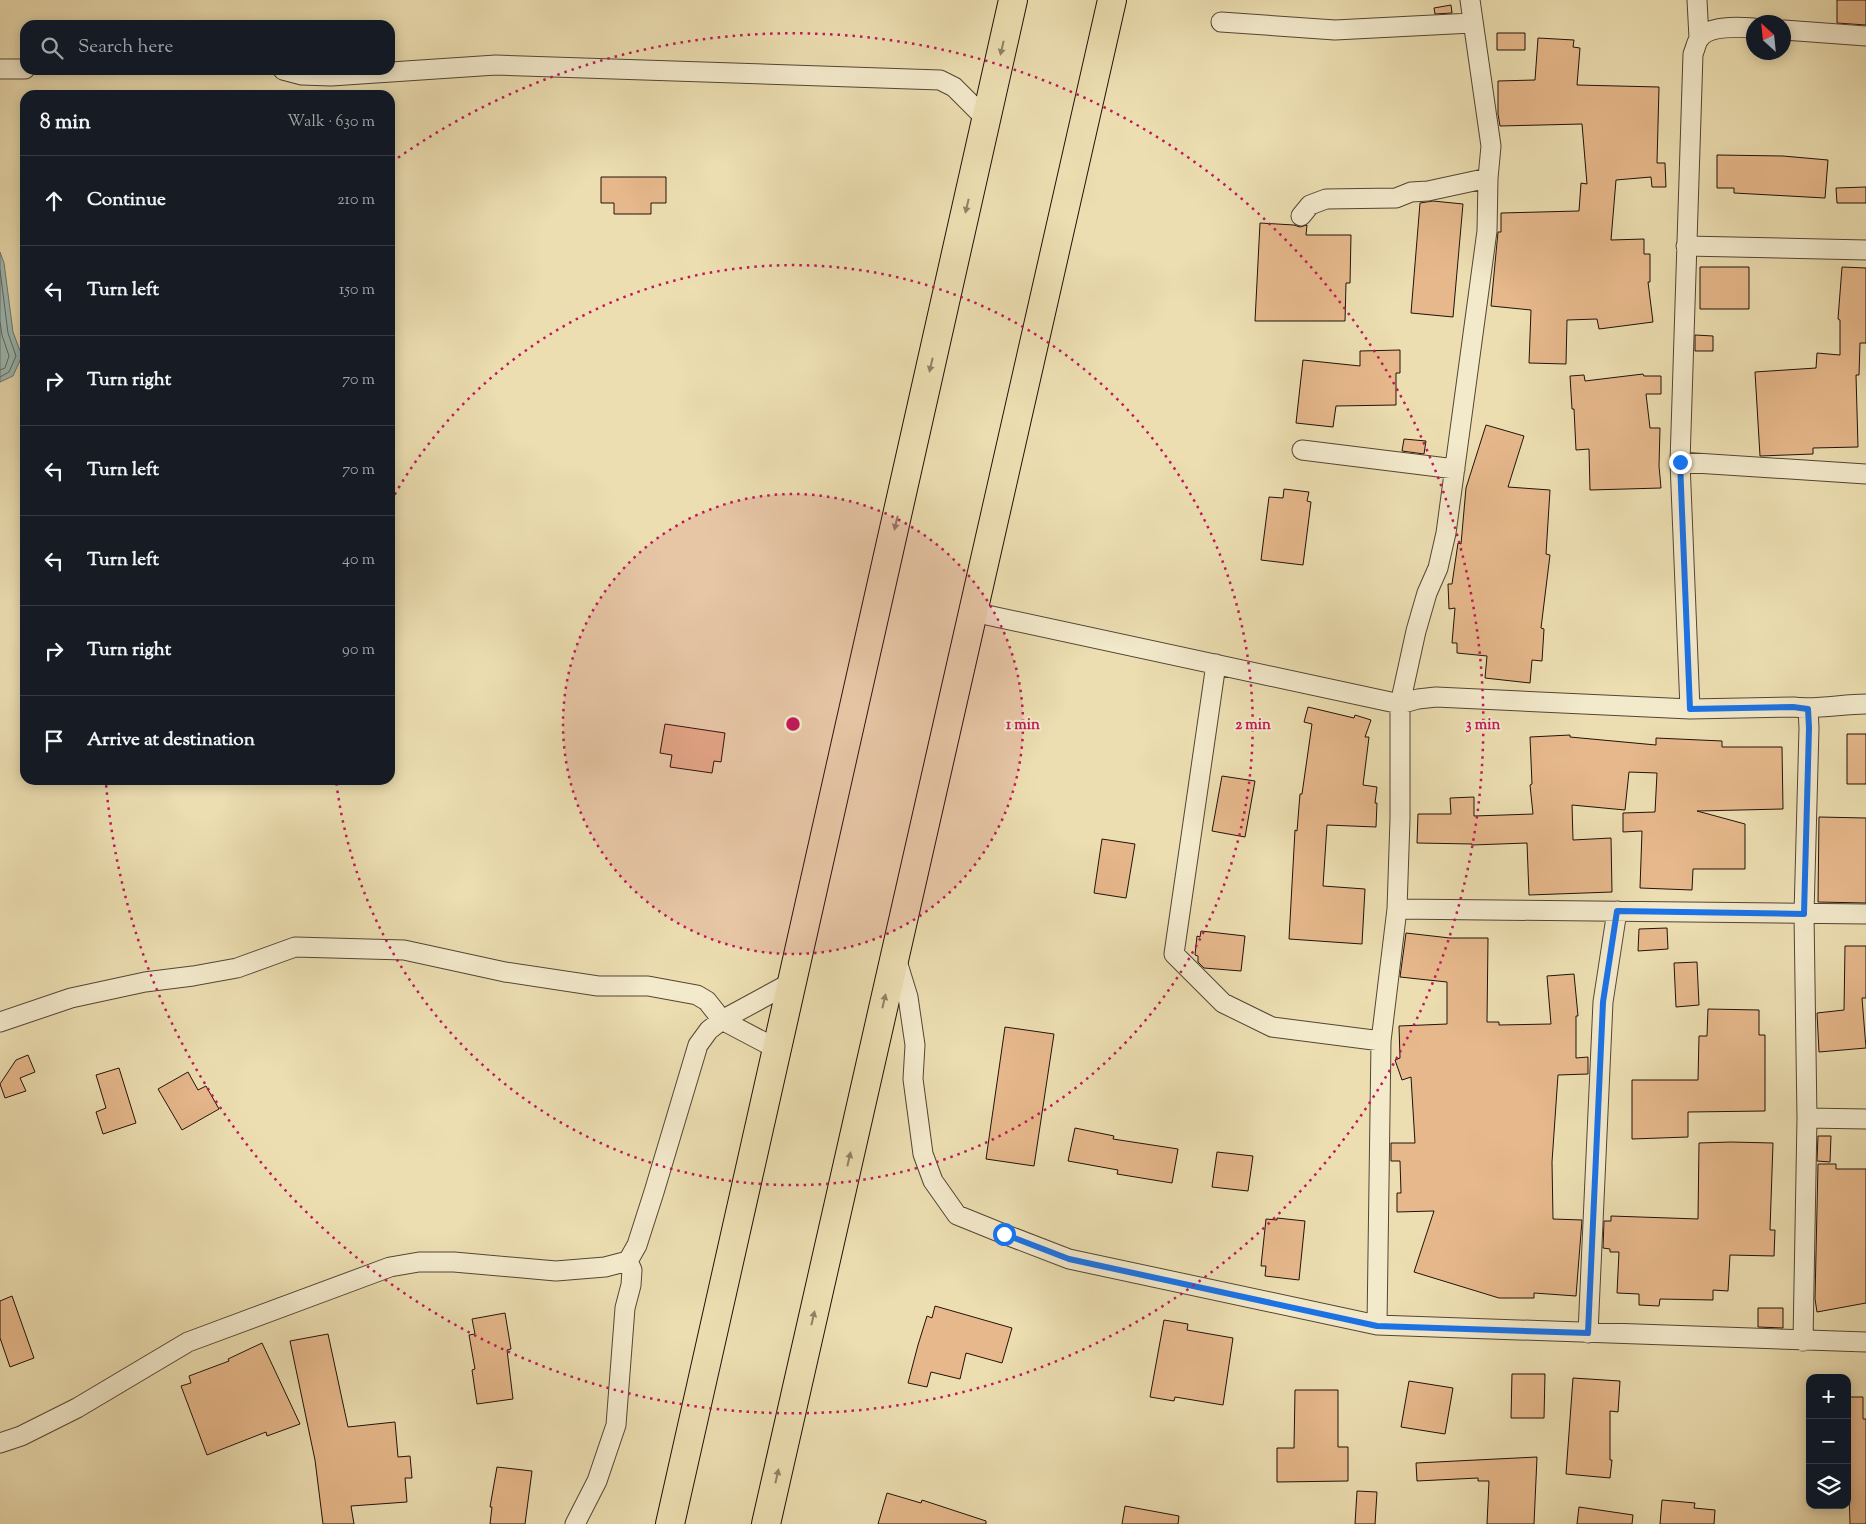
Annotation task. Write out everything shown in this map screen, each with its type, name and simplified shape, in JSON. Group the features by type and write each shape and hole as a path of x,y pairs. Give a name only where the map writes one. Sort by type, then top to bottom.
{"highway":[{"path":"670,1524 1013,0"},
{"path":"766,1524 1112,0"}],"street":[{"path":"1377,1326 1381,1041 1397,908 1400,819 1400,704 1416,631 1427,593 1438,568 1446,533 1488,231 1488,178 1491,146 1470,0"},
{"path":"1690,709 1680,462 1693,54 1699,38 1697,0"},
{"path":"1221,22 1335,30 1472,23"},
{"path":"1699,38 1712,30 1746,28"},
{"path":"1791,31 1866,36"},
{"path":"395,72 496,65 940,80 954,87 986,119"},
{"path":"0,69 20,69"},
{"path":"302,75 346,75"},
{"path":"1301,216 1310,206 1326,199 1396,198 1411,192 1428,191 1488,178"},
{"path":"1686,246 1866,250"},
{"path":"1302,450 1455,469"},
{"path":"1680,462 1866,474"},
{"path":"973,612 1400,704 1436,697 1690,709 1793,707 1808,709 1844,704 1866,704"},
{"path":"1216,664 1174,954 1223,1004 1272,1027 1381,1041"},
{"path":"1803,1341 1807,1118 1804,914 1808,709"},
{"path":"1397,908 1866,914"},
{"path":"1588,1333 1603,1002 1617,911"},
{"path":"0,1022 71,998 145,982 237,968 295,947 404,950 505,972 598,986 648,986 697,995 708,1000 722,1020 778,1049"},
{"path":"895,954 908,997 915,1045 912,1079 923,1154 934,1181 957,1215 1004,1234 1069,1259 1377,1326 1866,1342"},
{"path":"0,1443 21,1436 76,1408 188,1342 390,1267 420,1262 454,1262 556,1271 605,1267 628,1261 636,1245 651,1200 698,1045 709,1030 722,1020 792,982"},
{"path":"1807,1118 1866,1119"},
{"path":"575,1524 597,1480 616,1425 625,1308 632,1270 628,1261"}],"water":[{"path":"0,252 4,263 13,332 20,351 20,360 13,376 0,382"}],"building":[{"path":"1837,0 1866,0 1866,25 1837,23"},
{"path":"1451,5 1452,13 1435,14 1434,8"},
{"path":"1497,33 1525,33 1525,50 1497,50"},
{"path":"1538,38 1574,40 1573,47 1580,48 1577,85 1659,87 1657,163 1665,163 1666,187 1652,187 1651,177 1616,180 1611,240 1644,239 1644,254 1650,254 1650,282 1648,282 1653,322 1599,329 1597,319 1567,320 1566,364 1529,363 1531,310 1491,306 1498,232 1501,232 1501,213 1579,211 1581,183 1587,184 1582,124 1500,126 1498,81 1535,80"},
{"path":"1717,155 1783,156 1828,160 1825,198 1734,193 1734,188 1717,188"},
{"path":"601,177 666,177 666,203 651,203 651,214 614,214 614,203 601,203"},
{"path":"1866,187 1866,203 1837,203 1836,188"},
{"path":"1433,201 1463,204 1453,317 1411,313 1420,203"},
{"path":"1260,223 1300,227 1307,225 1306,235 1351,235 1350,283 1346,283 1345,321 1255,321"},
{"path":"1700,267 1749,267 1749,309 1700,309"},
{"path":"1842,267 1866,268 1866,343 1860,343 1859,375 1856,375 1858,447 1813,448 1813,454 1760,456 1755,372 1816,368 1817,353 1840,355 1840,320 1838,319"},
{"path":"1695,335 1713,336 1713,351 1695,351"},
{"path":"1400,350 1400,373 1396,373 1396,405 1336,406 1333,427 1296,423 1303,360 1360,366 1360,351"},
{"path":"1643,374 1644,376 1661,376 1661,394 1646,394 1650,428 1660,428 1659,466 1661,488 1590,490 1589,449 1576,450 1570,376 1584,375 1585,381"},
{"path":"1486,425 1524,436 1508,487 1550,490 1546,554 1550,555 1541,628 1544,629 1542,661 1532,660 1530,683 1485,678 1487,656 1457,653 1457,643 1452,643 1455,608 1449,609 1448,584 1452,584 1458,543 1461,544 1466,488"},
{"path":"1404,439 1426,441 1424,454 1402,451"},
{"path":"1284,489 1309,492 1307,501 1311,502 1303,565 1261,560 1269,497 1283,498"},
{"path":"1308,707 1354,718 1355,715 1371,720 1365,737 1369,737 1363,785 1377,787 1375,803 1377,803 1376,827 1327,825 1323,886 1365,889 1362,944 1289,939 1295,830 1297,831 1300,794 1302,794 1312,724 1304,722"},
{"path":"665,724 725,733 721,762 714,761 712,773 670,767 672,755 660,753"},
{"path":"1847,734 1866,734 1866,784 1847,784"},
{"path":"1570,735 1570,737 1656,745 1656,738 1722,741 1722,747 1782,747 1783,809 1697,811 1745,824 1745,869 1693,869 1692,890 1640,888 1642,831 1623,832 1623,813 1655,812 1657,773 1629,772 1625,810 1572,805 1573,840 1611,838 1612,892 1529,895 1527,843 1472,845 1417,843 1418,814 1451,814 1450,798 1474,797 1474,816 1533,814 1530,785 1532,784 1530,737"},
{"path":"1222,776 1255,781 1245,837 1212,831"},
{"path":"1819,817 1866,818 1866,903 1818,902"},
{"path":"1102,839 1135,844 1126,898 1094,893"},
{"path":"1667,928 1668,949 1638,951 1639,929"},
{"path":"1201,931 1245,936 1241,971 1204,968 1198,962 1198,956 1195,955 1197,936 1200,937"},
{"path":"1406,933 1450,938 1488,938 1487,1022 1499,1022 1499,1025 1551,1024 1547,976 1574,974 1578,1016 1576,1016 1576,1058 1588,1057 1588,1074 1558,1075 1552,1162 1553,1219 1582,1220 1576,1296 1534,1293 1534,1298 1499,1298 1414,1272 1434,1211 1397,1212 1397,1193 1401,1193 1400,1161 1391,1161 1391,1143 1415,1143 1411,1077 1402,1080 1395,1060 1400,1058 1399,1026 1447,1024 1447,982 1400,977"},
{"path":"1845,946 1866,946 1866,998 1862,998 1866,1048 1819,1052 1817,1013 1844,1010"},
{"path":"1697,962 1699,1005 1676,1007 1674,963"},
{"path":"1708,1009 1759,1010 1759,1035 1765,1035 1765,1111 1688,1112 1688,1137 1632,1139 1632,1080 1698,1080 1699,1036 1707,1036"},
{"path":"1005,1027 1054,1034 1034,1166 986,1159"},
{"path":"28,1055 35,1072 20,1078 26,1091 5,1098 0,1084 16,1060"},
{"path":"119,1068 136,1123 103,1134 96,1112 106,1108 96,1075"},
{"path":"188,1072 198,1090 206,1086 219,1109 182,1130 158,1089"},
{"path":"1075,1128 1114,1136 1113,1139 1178,1149 1172,1183 1117,1174 1118,1170 1068,1161"},
{"path":"1818,1136 1831,1136 1830,1162 1817,1161"},
{"path":"1699,1143 1773,1143 1770,1230 1775,1230 1774,1256 1730,1255 1728,1291 1713,1290 1713,1300 1660,1299 1659,1306 1639,1305 1639,1294 1617,1293 1619,1252 1610,1252 1610,1249 1603,1248 1604,1221 1611,1221 1611,1216 1698,1219"},
{"path":"1217,1152 1253,1156 1248,1191 1212,1187"},
{"path":"1818,1164 1836,1164 1836,1169 1866,1169 1866,1303 1817,1312 1815,1299"},
{"path":"1277,1218 1305,1221 1299,1280 1265,1276 1266,1266 1261,1266 1266,1219 1277,1220"},
{"path":"12,1296 34,1358 10,1367 0,1338 0,1301"},
{"path":"935,1306 1012,1328 1002,1363 966,1353 960,1379 931,1372 927,1387 908,1383 927,1316 932,1318"},
{"path":"1758,1308 1783,1308 1783,1328 1758,1327"},
{"path":"505,1313 511,1349 507,1350 513,1399 477,1404 472,1370 475,1369 469,1335 475,1334 472,1319"},
{"path":"1164,1320 1188,1324 1187,1330 1233,1338 1223,1405 1175,1397 1174,1401 1150,1397"},
{"path":"328,1334 348,1427 395,1422 398,1457 410,1456 412,1478 405,1478 407,1502 351,1506 354,1524 323,1524 315,1460 290,1341"},
{"path":"262,1343 300,1424 267,1436 266,1432 207,1455 181,1386 191,1383 189,1376 229,1361 228,1359"},
{"path":"1512,1374 1545,1374 1544,1418 1511,1418"},
{"path":"1573,1378 1620,1381 1618,1412 1610,1411 1610,1460 1612,1460 1610,1478 1566,1474"},
{"path":"1409,1381 1453,1388 1445,1434 1401,1427"},
{"path":"1295,1390 1338,1390 1338,1447 1348,1447 1348,1481 1277,1482 1277,1448 1294,1448"},
{"path":"1851,1397 1863,1397 1863,1419 1866,1419 1866,1524 1850,1524"},
{"path":"1537,1457 1534,1524 1487,1524 1489,1481 1478,1481 1478,1478 1417,1481 1416,1463"},
{"path":"497,1467 532,1471 525,1524 490,1524 492,1507 490,1507"},
{"path":"1357,1491 1377,1492 1375,1524 1355,1524"},
{"path":"887,1493 921,1503 922,1500 986,1521 986,1524 878,1524"},
{"path":"1662,1500 1695,1503 1694,1508 1715,1510 1714,1524 1660,1524"},
{"path":"1125,1506 1179,1516 1178,1524 1122,1524"},
{"path":"1579,1507 1633,1515 1632,1524 1577,1524"}],"route":[{"path":"1004,1234 1069,1259 1377,1326 1588,1333 1603,1002 1617,911 1804,914 1808,709 1793,707 1690,709 1680,462"}]}
